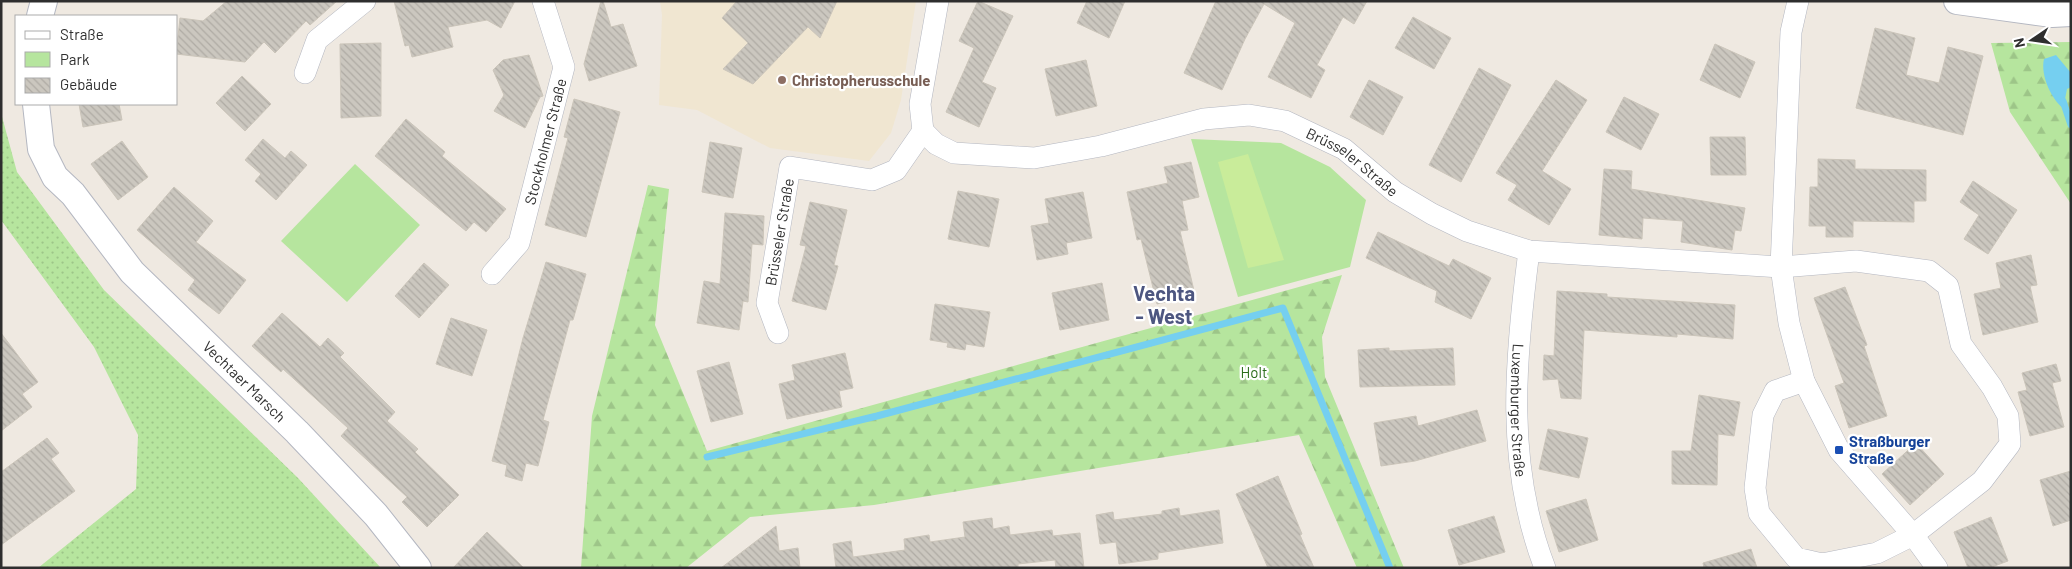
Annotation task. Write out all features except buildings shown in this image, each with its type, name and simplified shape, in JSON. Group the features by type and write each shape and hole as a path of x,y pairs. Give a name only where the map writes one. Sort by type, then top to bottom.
{"street":[{"path":"40,15 44,1"},
{"path":"305,73 317,40 365,1"},
{"name":"Stockholmer Straße","path":"492,274 519,243 564,66 542,1"},
{"path":"923,131 920,104 938,1"},
{"path":"1798,1 1791,32 1781,267 1789,323 1804,381 1838,450 1913,535 1937,568"},
{"path":"1957,1 2052,14 2071,13"},
{"name":"Vechtaer Marsch","path":"37,111 41,149 55,177 73,194 132,272 296,432 376,516 418,568"},
{"name":"Brüsseler Straße","path":"778,333 767,303 790,166 872,180 896,170 923,131 936,144 954,153 1034,158 1101,146 1204,119 1249,115 1285,121 1344,148 1395,192 1432,214 1467,231 1529,252 1781,267"},
{"name":"Luxemburger Straße","path":"1529,252 1517,341 1516,427 1522,481 1536,544 1545,568"},
{"path":"1781,267 1856,262 1929,271 1948,286 1961,344 1992,387 2008,416 2010,444 1982,481 1913,535 1877,553 1822,564 1796,558 1759,513 1755,488 1763,415 1775,391 1804,381"}],"shaded area":[{"name":"Christopherusschule","path":"660,1 916,1 901,100 891,133 869,161 770,148 697,110 659,105 662,15"}],"green space":[{"path":"2071,42 2071,204 2010,112 1991,43"},
{"path":"1,113 17,172 104,290 298,478 381,568 38,568 136,489 138,435 94,347 1,220"},
{"path":"1191,139 1281,143 1330,167 1366,200 1350,267 1238,297"},
{"path":"1248,154 1284,260 1248,268 1218,162"},
{"path":"355,164 420,225 347,302 281,241"},
{"name":"Holt","path":"648,185 669,189 655,325 707,451 1342,275 1322,337 1325,377 1404,568 1357,568 1299,435 874,505 750,517 686,568 581,568 592,416"}],"water":[{"path":"2056,55 2071,73 2071,87 2067,89 2065,99 2066,110 2052,95 2044,73 2044,59"}],"waterway":[{"path":"2063,101 2071,125"},
{"path":"707,457 877,416 1283,308 1390,568"}],"place":[{"name":"Christopherusschule","path":"782,80"},
{"name":"Straßburger Straße","path":"1839,450"}],"district":[{"name":"Vechta - West","path":"1164,304"}]}
